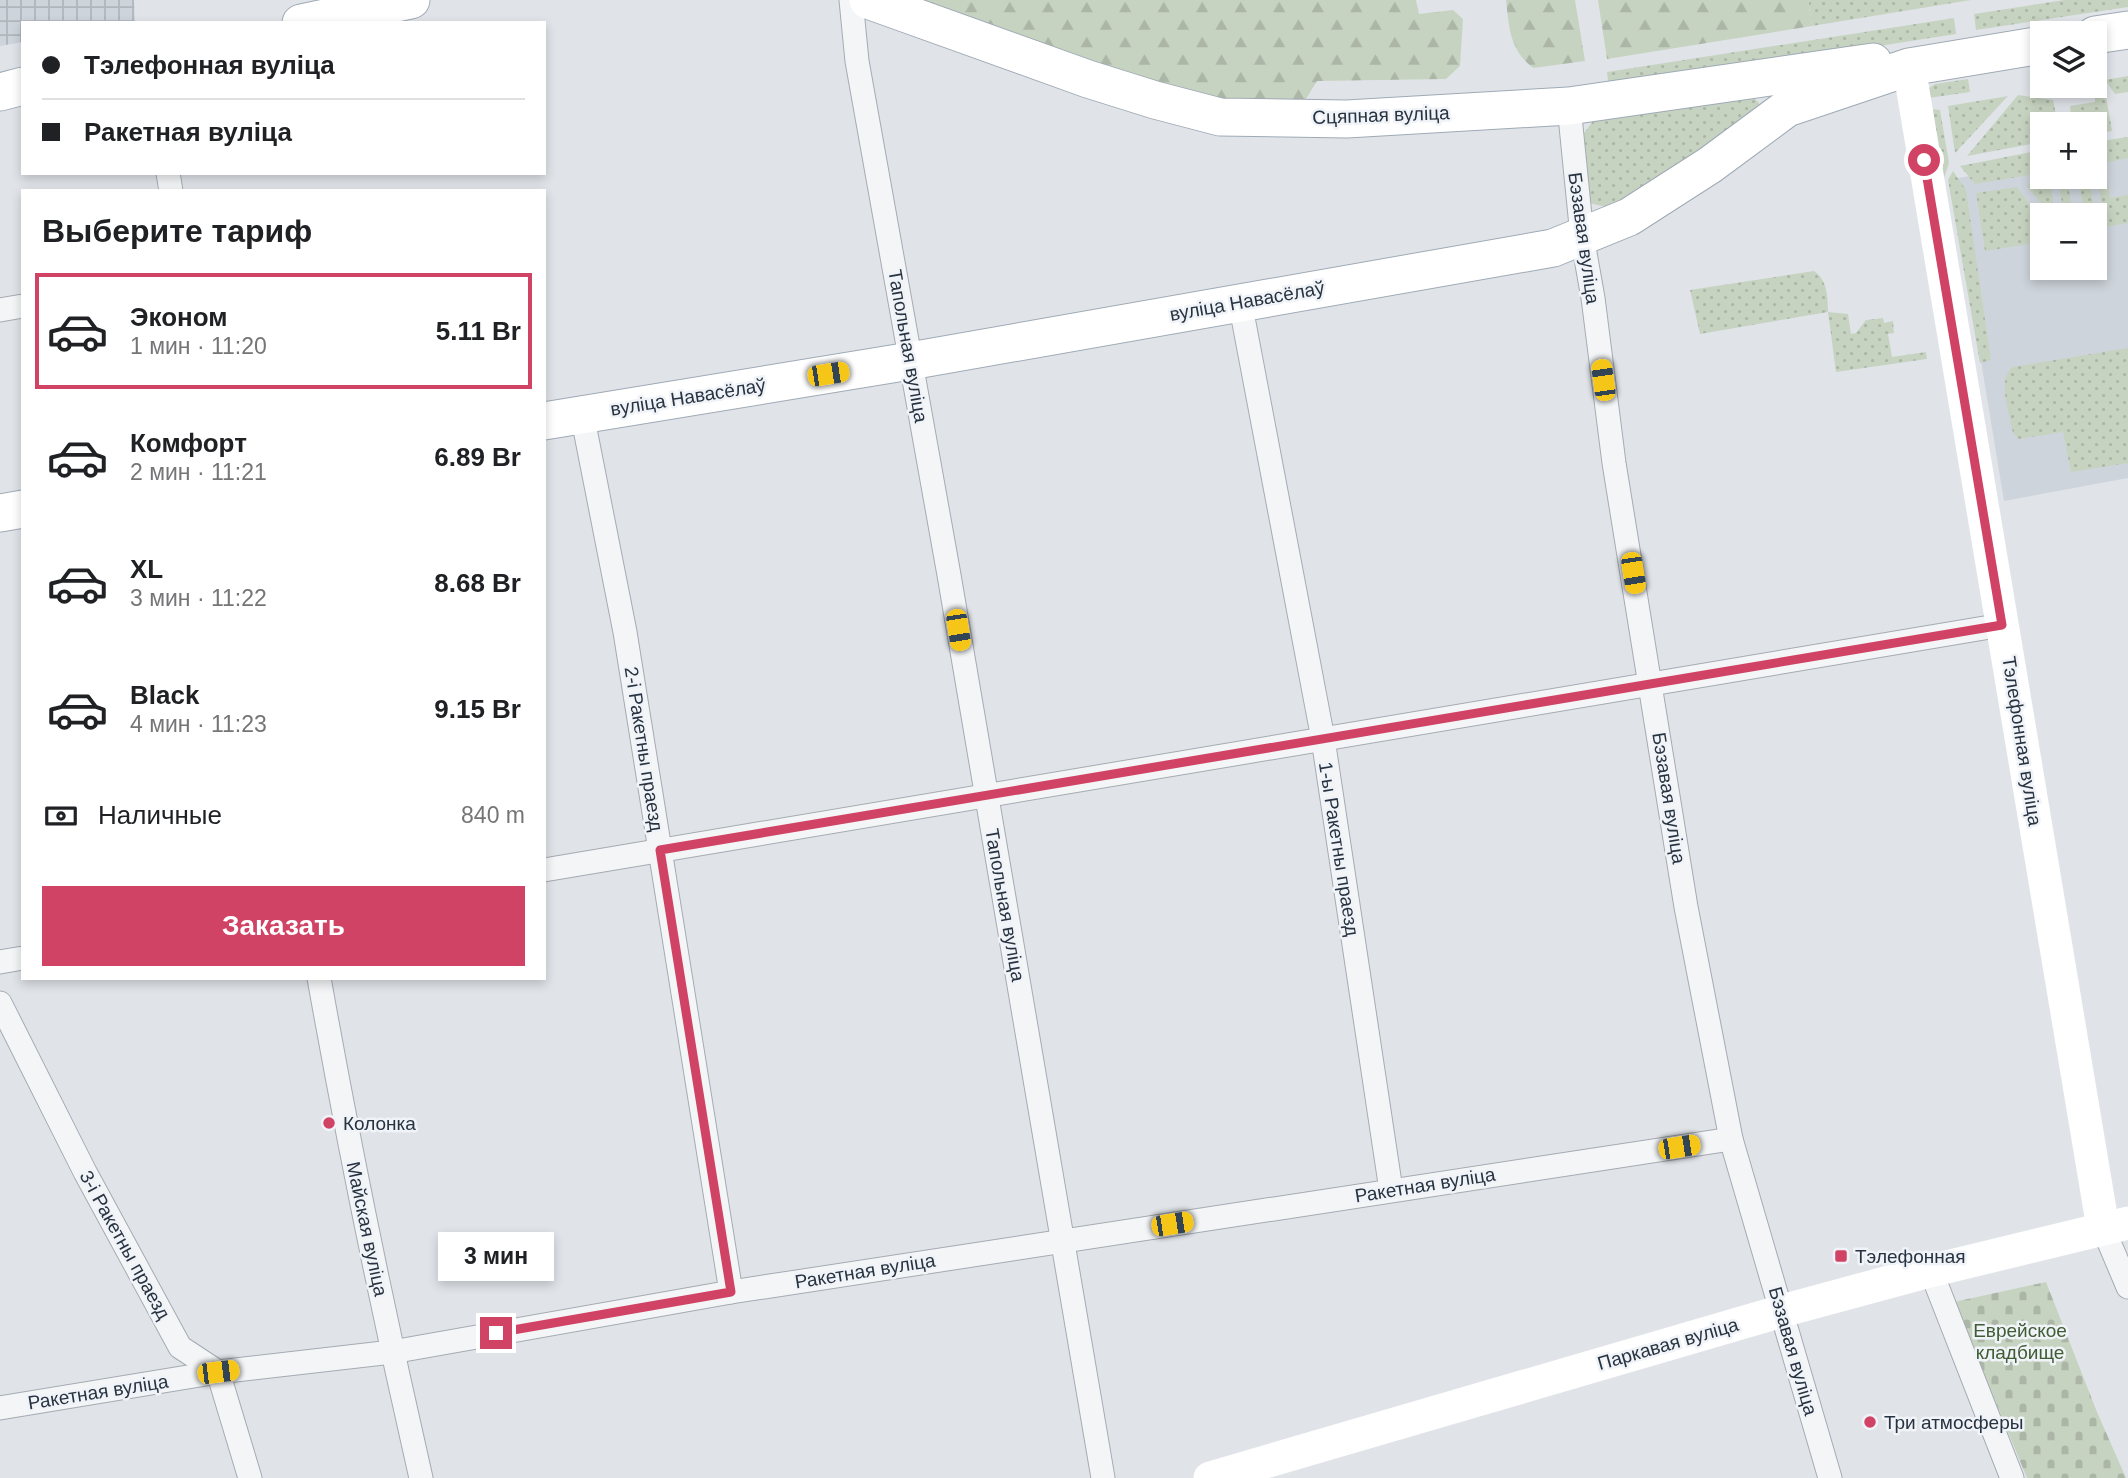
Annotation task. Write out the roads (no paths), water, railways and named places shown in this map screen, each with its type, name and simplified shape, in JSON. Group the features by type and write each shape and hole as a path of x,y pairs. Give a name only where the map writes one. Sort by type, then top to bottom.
{"main road":[{"path":"311,21 411,0"},
{"name":"Сцяпная вуліца","path":"868,0 1097,82 1220,117 1347,119 1569,106 1868,61 1909,67"},
{"path":"2107,33 2128,30"},
{"path":"1909,67 2030,47"},
{"name":"вуліца Навасёлаў","path":"546,421 910,361 1553,248 1629,217 1710,165 1787,108 1909,67"},
{"path":"0,92 21,87"},
{"path":"0,513 21,509"}],"street":[{"name":"Тапольная вуліца","path":"851,0 857,61 1103,1478"},
{"name":"Тэлефонная вуліца","path":"1909,67 2002,625 2128,1287"},
{"name":"Бэзавая вуліца","path":"1569,106 1582,236 1614,463 1652,684 1686,907 1731,1139 1830,1478"},
{"name":"1-ы Ракетны праезд","path":"1240,302 1323,739 1391,1190"},
{"path":"0,310 21,306"},
{"name":"2-і Ракетны праезд","path":"582,414 625,632 731,1292"},
{"path":"546,870 2002,625"},
{"path":"0,962 21,958"},
{"name":"Майская вуліца","path":"319,980 392,1352 421,1478"},
{"name":"3-і Ракетны праезд","path":"0,1003 85,1172 180,1347 218,1372"},
{"name":"Ракетная вуліца","path":"0,1408 218,1372 392,1352 731,1292 1731,1139"},
{"name":"Паркавая вуліца","path":"1210,1478 1782,1311 2115,1226"},
{"path":"1931,1272 2012,1478"},
{"path":"218,1372 250,1478"}],"place":[{"name":"Колонка","path":"329,1123"},
{"name":"Тэлефонная","path":"1841,1256"},
{"name":"Три атмосферы","path":"1870,1422"}],"park label":[{"name":"Еврейское кладбище","path":"2020,1341"}]}
